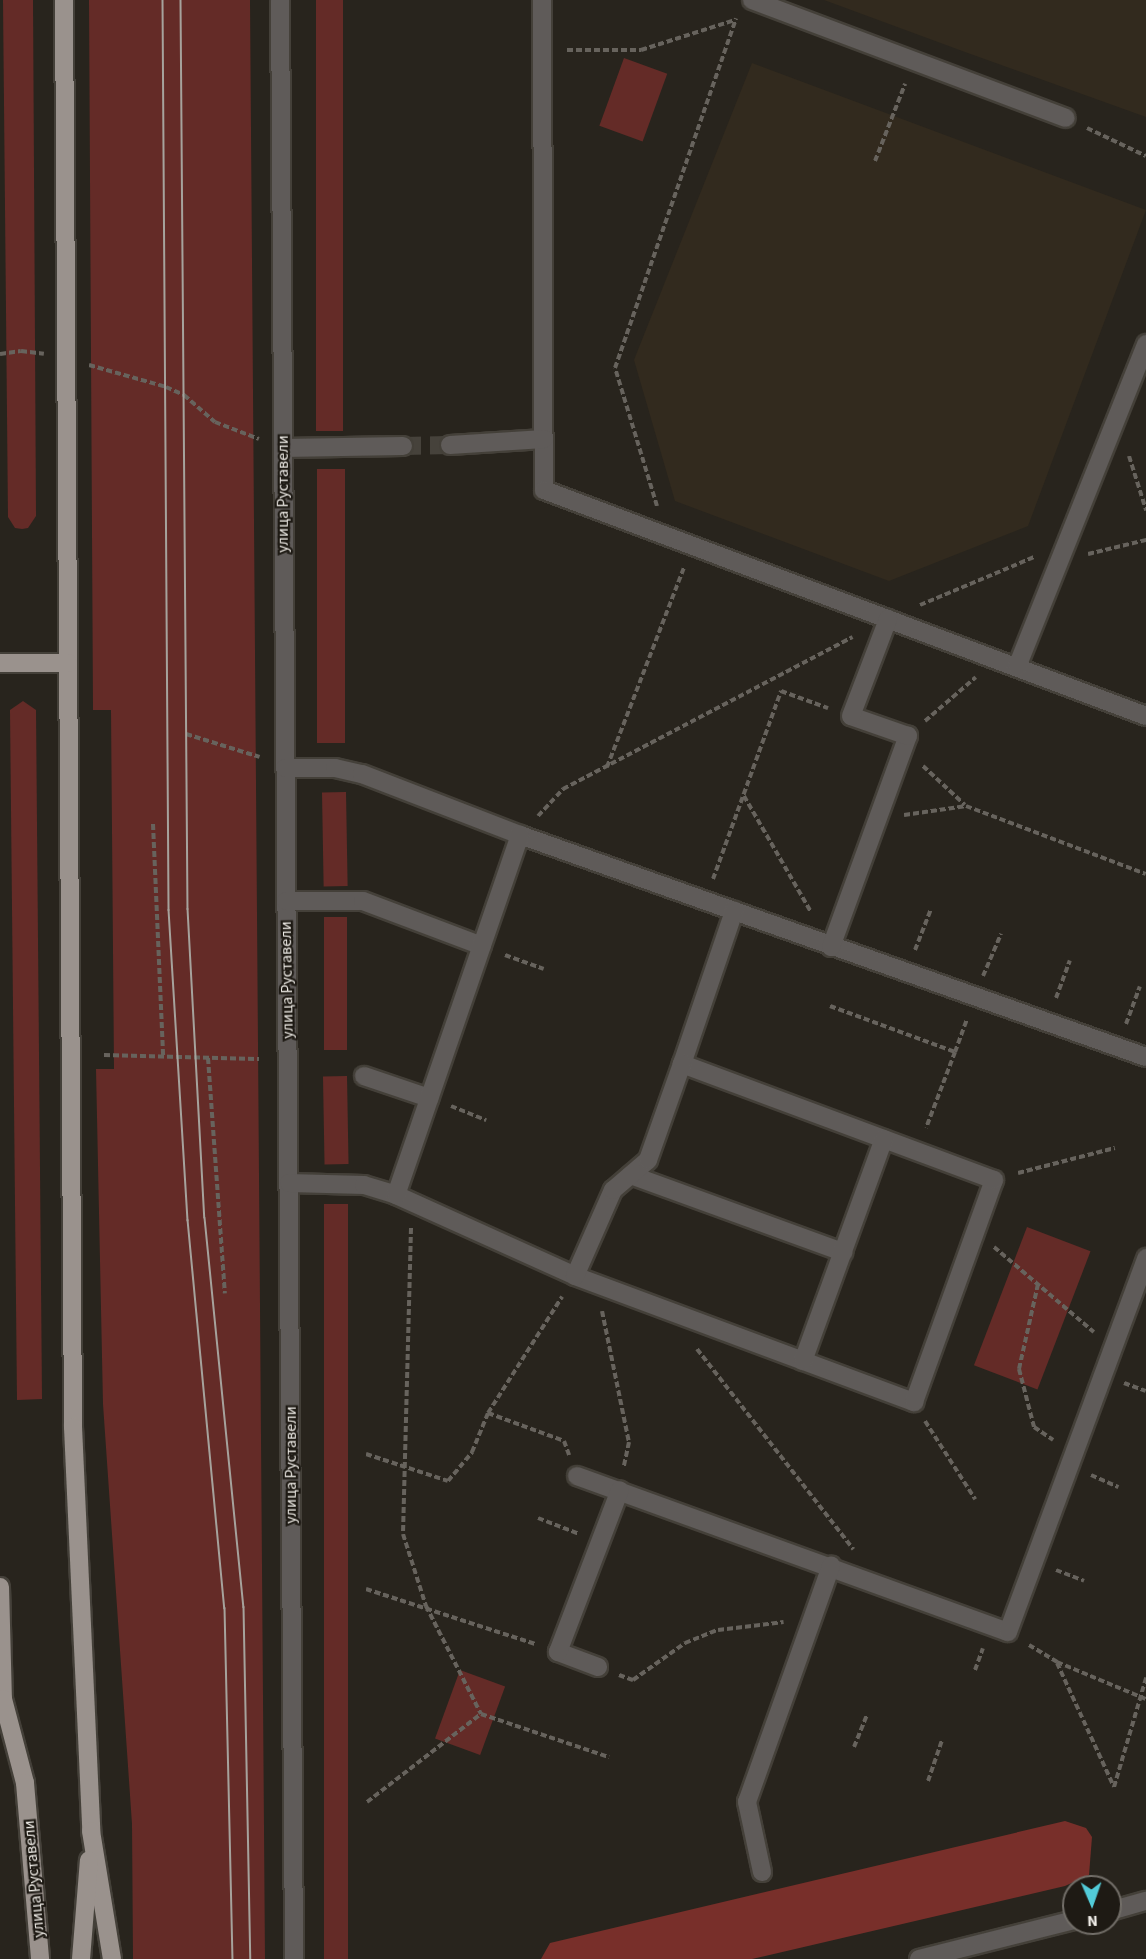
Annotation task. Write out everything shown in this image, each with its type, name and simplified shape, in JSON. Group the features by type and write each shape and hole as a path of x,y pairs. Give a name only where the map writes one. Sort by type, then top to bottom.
{"main road":[{"path":"64,0 72,1427 91,1831 112,1959"},
{"path":"0,663 68,663"},
{"name":"улица Руставели","path":"0,1587 3,1699 25,1784 40,1959"},
{"path":"0,1719 3,1699"},
{"path":"81,1959 91,1831"}],"street":[{"name":"улица Руставели","path":"280,0 294,1959"},
{"path":"542,0 544,490 1146,716"},
{"path":"745,5 913,61 1066,118"},
{"path":"1017,667 1117,418 1141,371 1146,344"},
{"path":"450,445 544,439"},
{"path":"283,448 403,446"},
{"path":"831,947 908,736 851,716 888,619"},
{"path":"285,768 335,768 362,774 520,835 1146,1057"},
{"path":"403,1198 429,1098 520,835"},
{"path":"286,900 363,902 482,946"},
{"path":"575,1276 613,1190 648,1160 734,911"},
{"path":"289,1183 364,1185 403,1198 575,1276 914,1402 994,1180 682,1064"},
{"path":"364,1076 429,1098"},
{"path":"803,1361 885,1140"},
{"path":"631,1175 843,1252"},
{"path":"577,1476 831,1566 1008,1632 1146,1258"},
{"path":"598,1667 558,1652 620,1490"},
{"path":"762,1872 747,1802 831,1566"},
{"path":"1122,1908 1146,1902"},
{"path":"919,1959 1062,1923"}],"path":[{"path":"666,535 615,368 654,264 735,19 745,5"},
{"path":"542,50 641,50 735,19"},
{"path":"875,161 913,61"},
{"path":"1066,118 1146,156"},
{"path":"0,354 21,351 67,358 166,387 184,395 215,422 283,448"},
{"path":"1117,418 1146,510"},
{"path":"520,835 563,789 888,619 1032,557 1060,561 1146,540"},
{"path":"607,768 692,545"},
{"path":"997,660 908,736 923,766 966,806 1146,874"},
{"path":"705,901 781,691 851,716"},
{"path":"186,734 285,768"},
{"path":"743,795 831,947"},
{"path":"874,830 901,816 966,806"},
{"path":"153,824 164,1056"},
{"path":"907,971 931,909"},
{"path":"514,958 544,969"},
{"path":"1046,1023 1070,960"},
{"path":"1117,1047 1140,986"},
{"path":"830,1006 955,1052 925,1132"},
{"path":"104,1055 259,1059"},
{"path":"207,1058 225,1293"},
{"path":"457,1109 486,1120"},
{"path":"994,1180 1115,1148"},
{"path":"403,1198 406,1465 403,1534 426,1606 481,1714 609,1757"},
{"path":"975,1231 1113,1348"},
{"path":"366,1454 406,1465 448,1481 472,1452 488,1413 575,1276"},
{"path":"596,1284 629,1442 620,1490"},
{"path":"1038,1284 1019,1369 1034,1427 1074,1453"},
{"path":"695,1347 881,1585"},
{"path":"914,1402 975,1499"},
{"path":"488,1413 564,1441 577,1476"},
{"path":"538,1518 600,1542"},
{"path":"366,1589 426,1606 558,1652"},
{"path":"598,1667 633,1680 685,1643 718,1630 780,1622 810,1624"},
{"path":"1008,1632 1057,1662 1146,1699"},
{"path":"1057,1662 1114,1787 1146,1678"},
{"path":"1140,1695 1146,1693"},
{"path":"367,1802 481,1714"},
{"path":"854,1747 867,1714"},
{"path":"928,1781 942,1740"}],"shaded area":[{"path":"3,0 33,0 36,516 28,528 22,529 15,528 8,517"},
{"path":"89,0 250,0 265,1959 133,1959 132,1824 103,1404 96,1069 114,1069 111,710 93,710"},
{"path":"316,0 343,0 343,431 316,431"},
{"path":"824,0 1146,0 1146,117 965,52"},
{"path":"624,58 667,74 643,141 599,126"},
{"path":"752,63 1146,210 1028,526 889,581 675,501 634,360"},
{"path":"317,469 345,469 345,743 317,743"},
{"path":"23,701 36,710 42,1399 17,1400 10,710"},
{"path":"322,792 346,792 348,886 324,886"},
{"path":"324,917 347,917 347,1050 324,1050"},
{"path":"323,1076 347,1076 349,1164 325,1164"},
{"path":"324,1204 348,1204 348,1959 324,1959"},
{"path":"1027,1227 1090,1251 1037,1390 974,1365"},
{"path":"460,1670 505,1686 480,1755 435,1739"},
{"path":"1065,1821 1086,1828 1092,1837 1089,1875 1062,1875 1062,1887 752,1959 541,1959 550,1943"}],"tunnel":[{"path":"403,446 450,445"}],"tram line":[{"path":"163,0 169,910 188,1220 225,1608 233,1959"},
{"path":"181,0 188,909 205,1218 244,1607 251,1959"}]}
